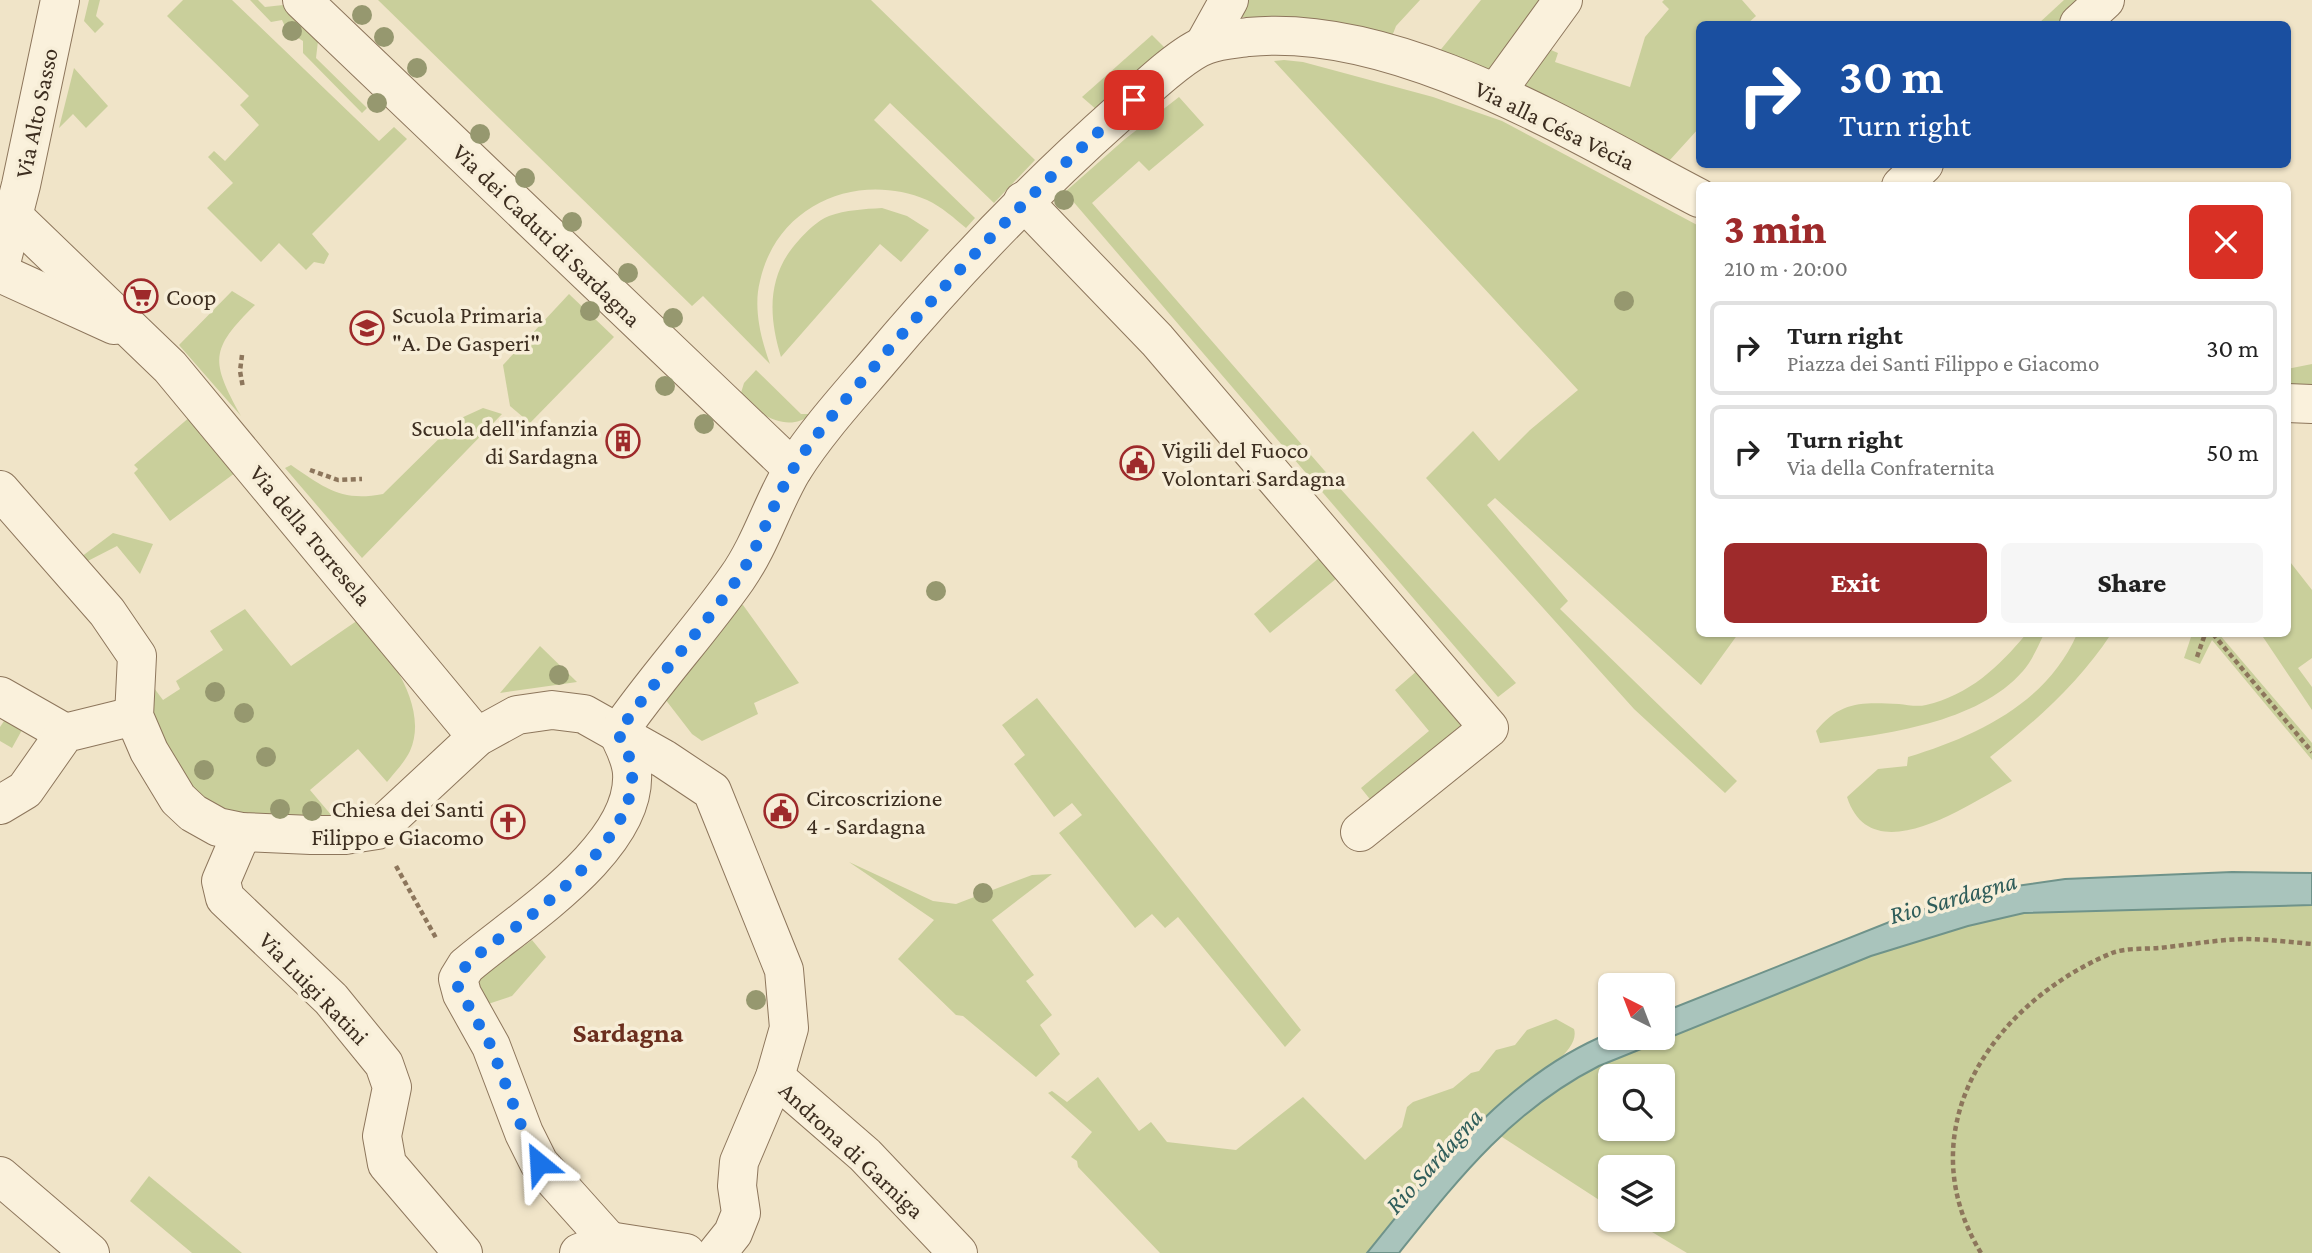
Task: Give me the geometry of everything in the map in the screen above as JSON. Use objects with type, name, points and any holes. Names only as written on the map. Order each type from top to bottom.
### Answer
[{"type":"street","name":"Via Alto Sasso","points":[[0,267],[60,0]]},
{"type":"street","name":"Via dei Caduti di Sardagna","points":[[302,0],[793,469]]},
{"type":"street","points":[[1204,45],[1229,0]]},
{"type":"street","points":[[1497,91],[1563,0]]},
{"type":"street","points":[[2082,21],[2105,0]]},
{"type":"street","name":"Via alla Césa Vècia","points":[[618,733],[656,679],[737,579],[753,553],[793,469],[912,322],[1023,201],[1152,83],[1204,45],[1250,37],[1343,43],[1405,59],[1497,91],[1696,196]]},
{"type":"street","points":[[1905,182],[1920,168]]},
{"type":"street","points":[[1023,201],[1157,340],[1489,728],[1360,832]]},
{"type":"street","name":"Via della Torresela","points":[[13,216],[141,337],[361,595],[477,737]]},
{"type":"street","name":"Via della Torresela","points":[[0,273],[141,337]]},
{"type":"street","points":[[2291,403],[2312,404]]},
{"type":"street","points":[[0,490],[107,612],[137,656],[134,716],[149,751],[178,799],[193,813],[218,827],[242,832],[361,833],[477,737],[517,715],[552,710],[584,714],[712,791],[784,970],[789,1028],[775,1077],[754,1121],[739,1162],[737,1186],[741,1213],[733,1233],[717,1253]]},
{"type":"street","points":[[0,696],[65,733]]},
{"type":"street","points":[[0,805],[25,790],[65,733],[134,716]]},
{"type":"street","points":[[618,733],[629,756],[632,773],[626,808],[614,830],[593,858],[466,966],[458,979],[462,994],[491,1046],[524,1133],[539,1163],[594,1247],[686,1253]]},
{"type":"street","name":"Via Luigi Ratini","points":[[242,832],[221,881],[225,898],[331,999],[384,1064],[392,1087],[382,1136],[387,1164],[463,1253]]},
{"type":"street","name":"Androna di Garniga","points":[[775,1077],[865,1155],[958,1253]]},
{"type":"street","points":[[0,1176],[90,1253]]},
{"type":"path","points":[[301,464],[338,480],[362,480]]},
{"type":"path","points":[[2197,657],[2204,637]]},
{"type":"path","points":[[2216,637],[2312,752]]},
{"type":"path","points":[[361,833],[458,979]]},
{"type":"path","points":[[1981,1253],[1963,1224],[1954,1185],[1954,1124],[1985,1052],[2044,990],[2114,952],[2243,939],[2312,944]]},
{"type":"green space","points":[[89,0],[100,0],[96,16],[104,24],[95,33],[84,21]]},
{"type":"green space","points":[[183,0],[232,0],[379,141],[394,127],[407,139],[312,234],[329,254],[324,264],[314,262],[306,270],[279,243],[261,262],[207,208],[233,183],[208,157],[214,151],[225,161],[259,125],[240,105],[249,96],[167,16]]},
{"type":"green space","points":[[250,0],[258,0],[265,7],[283,5],[318,41],[316,58],[367,108],[362,113],[303,53],[303,41],[287,31],[282,20],[271,22]]},
{"type":"green space","points":[[378,0],[871,0],[1035,160],[994,203],[890,103],[874,120],[975,218],[966,228],[927,200],[901,192],[874,190],[848,193],[824,201],[802,214],[784,232],[769,254],[760,281],[757,302],[759,323],[770,364],[703,296],[692,306]]},
{"type":"green space","points":[[1244,0],[1420,0],[1396,26],[1391,39],[1293,17],[1233,17]]},
{"type":"green space","points":[[1481,0],[1544,0],[1487,72],[1438,53]]},
{"type":"green space","points":[[1742,0],[1756,16],[1750,21],[1696,21],[1696,131],[1669,161],[1526,86],[1526,79],[1550,44],[1551,50],[1558,53],[1555,62],[1630,87],[1645,37],[1669,9],[1662,2]]},
{"type":"green space","points":[[2064,0],[2091,0],[2068,21],[2041,21]]},
{"type":"green space","points":[[1152,35],[1169,52],[1097,110],[1082,97]]},
{"type":"green space","points":[[1274,61],[1303,62],[1433,97],[1502,121],[1696,224],[1696,637],[1736,637],[1701,685],[1495,498],[1487,505],[1568,601],[1560,609],[1737,781],[1725,793],[1634,709],[1426,478],[1473,431],[1499,461],[1530,430],[1578,390]]},
{"type":"green space","points":[[74,68],[108,106],[86,128],[73,114],[59,128]]},
{"type":"green space","points":[[1179,97],[1204,125],[1149,171],[1139,161],[1092,203],[1337,485],[1516,683],[1498,697],[1065,192],[1125,139]]},
{"type":"green space","points":[[882,208],[907,216],[929,230],[901,262],[880,244],[781,357],[774,326],[773,296],[781,267],[789,253],[816,223],[825,218],[848,211]]},
{"type":"green space","points":[[232,291],[255,305],[229,334],[222,345],[220,357],[224,382],[241,416],[179,345]]},
{"type":"green space","points":[[569,294],[614,337],[530,423],[510,406],[503,365]]},
{"type":"green space","points":[[2312,364],[2312,393],[2291,393],[2291,368]]},
{"type":"green space","points":[[756,370],[801,414],[811,414],[802,420],[783,422],[755,409],[740,396],[744,383]]},
{"type":"green space","points":[[483,408],[502,414],[362,558],[285,468],[291,465],[324,486],[344,494],[383,494],[459,419]]},
{"type":"green space","points":[[191,416],[239,470],[170,521],[134,473],[138,469],[134,465]]},
{"type":"green space","points":[[113,533],[153,544],[140,574],[117,546],[80,565],[77,560]]},
{"type":"green space","points":[[1320,557],[1337,578],[1270,633],[1254,614]]},
{"type":"green space","points":[[2291,563],[2312,590],[2312,658],[2298,668],[2312,687],[2312,710],[2263,637],[2291,637]]},
{"type":"green space","points":[[731,605],[743,605],[799,683],[754,703],[758,714],[702,741],[692,734],[665,699]]},
{"type":"green space","points":[[245,609],[291,666],[361,618],[393,663],[410,698],[415,733],[408,755],[387,782],[358,749],[310,790],[338,823],[269,820],[202,803],[156,734],[148,680],[163,700],[180,689],[176,681],[223,650],[210,631]]},
{"type":"green space","points":[[2023,637],[2042,637],[2023,671],[2004,689],[1981,703],[1955,715],[1900,730],[1820,743],[1816,731],[1843,709],[1874,703],[1923,706],[1969,687],[2005,658]]},
{"type":"green space","points":[[2075,637],[2109,637],[2085,669],[2056,700],[1990,757],[2012,781],[1948,816],[1899,832],[1877,830],[1860,819],[1847,797],[1878,769],[1907,766],[1908,757],[1959,739],[2007,714],[2029,698],[2064,658]]},
{"type":"green space","points":[[2191,637],[2222,637],[2312,743],[2312,760],[2212,640],[2200,664],[2184,658]]},
{"type":"green space","points":[[540,646],[577,682],[500,693]]},
{"type":"green space","points":[[1418,670],[1469,730],[1373,803],[1361,788],[1429,731],[1395,690]]},
{"type":"green space","points":[[1037,698],[1301,1030],[1285,1047],[1178,917],[1165,928],[1152,914],[1135,928],[1059,833],[1082,815],[1072,803],[1054,817],[1014,764],[1025,755],[1002,725]]},
{"type":"green space","points":[[0,718],[27,721],[12,748],[0,741],[0,727],[4,721]]},
{"type":"green space","points":[[849,862],[933,901],[956,904],[1032,875],[1052,874],[992,920],[1034,975],[1026,981],[1052,1015],[1040,1025],[1060,1054],[1036,1077],[963,1016],[956,1015],[898,959],[934,920]]},
{"type":"green space","points":[[2312,905],[2312,1253],[1687,1253],[1652,1232],[1675,1232],[1675,1155],[1598,1155],[1598,1199],[1499,1135],[1539,1102],[1598,1067],[1598,1141],[1675,1141],[1675,1064],[1604,1064],[1639,1050],[1675,1050],[1675,1035],[1871,956],[1968,926],[2024,913]]},
{"type":"green space","points":[[532,940],[546,957],[512,996],[485,1005],[477,980]]},
{"type":"green space","points":[[1556,1019],[1574,1029],[1574,1038],[1563,1055],[1516,1091],[1475,1128],[1419,1189],[1367,1253],[1160,1253],[1071,1157],[1092,1132],[1048,1093],[1052,1091],[1067,1102],[1098,1077],[1139,1131],[1151,1122],[1167,1142],[1236,1150],[1303,1097],[1365,1160],[1402,1127],[1407,1107],[1413,1102],[1453,1088],[1471,1073],[1479,1071],[1496,1050],[1515,1045],[1527,1030]]},
{"type":"green space","points":[[149,1176],[242,1253],[192,1253],[130,1201]]},
{"type":"water","points":[[2232,872],[2312,873],[2312,905],[2024,913],[1968,926],[1871,956],[1675,1035],[1675,1007],[1912,913],[1995,889],[2065,879]]},
{"type":"water","points":[[1598,1039],[1598,1050],[1639,1050],[1598,1064],[1513,1125],[1465,1173],[1399,1253],[1367,1253],[1419,1189],[1475,1127],[1538,1073]]},
{"type":"place","name":"Coop","points":[[141,296]]},
{"type":"place","name":"Scuola Primaria \"A. De Gasperi\"","points":[[367,328]]},
{"type":"place","name":"Scuola dell'infanzia di Sardagna","points":[[623,441]]},
{"type":"place","name":"Vigili del Fuoco Volontari Sardagna","points":[[1137,463]]},
{"type":"place","name":"Circoscrizione 4 - Sardagna","points":[[781,811]]},
{"type":"place","name":"Chiesa dei Santi Filippo e Giacomo","points":[[508,822]]},
{"type":"district","name":"Sardagna","points":[[628,1032]]},
{"type":"route","points":[[539,1163],[524,1133],[491,1046],[458,987],[461,972],[564,885],[593,858],[614,830],[626,808],[632,773],[629,756],[618,733],[656,679],[737,579],[753,553],[793,469],[830,421],[912,322],[1023,201],[1134,100]]},
{"type":"water label","name":"Rio Sardagna","points":[[1953,898]]},
{"type":"water label","name":"Rio Sardagna","points":[[1434,1161]]}]
